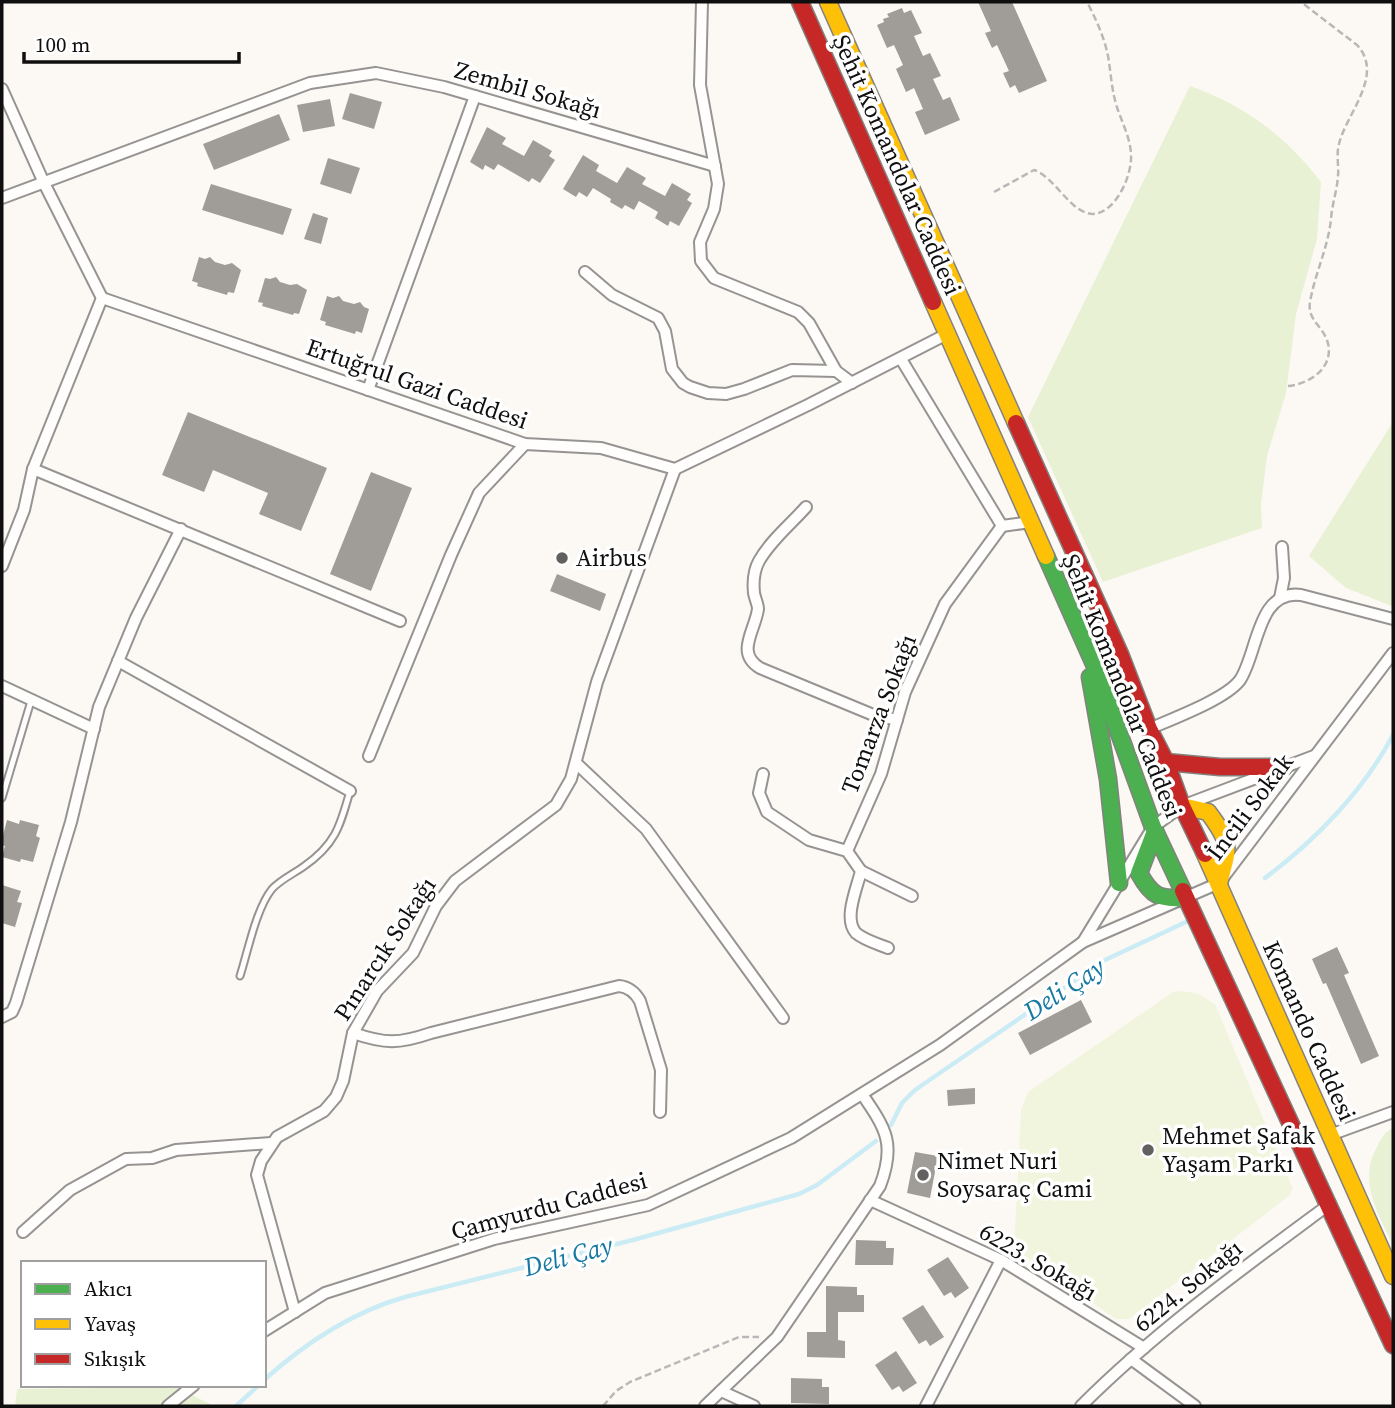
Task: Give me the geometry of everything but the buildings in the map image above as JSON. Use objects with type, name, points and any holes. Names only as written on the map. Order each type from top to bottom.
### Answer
[{"type":"main road","name":"Şehit Komandolar Caddesi","points":[[800,2],[1082,635],[1154,829],[1393,1345]]},
{"type":"main road","name":"Şehit Komandolar Caddesi","points":[[828,2],[1119,654],[1182,806]]},
{"type":"main road","points":[[1082,635],[1107,763],[1116,828],[1119,883]]},
{"type":"main road","points":[[1166,762],[1220,767],[1284,767]]},
{"type":"main road","points":[[1182,806],[1208,813],[1220,828],[1228,849],[1219,883]]},
{"type":"main road","name":"Komando Caddesi","points":[[1182,806],[1219,883],[1393,1276]]},
{"type":"main road","points":[[1154,829],[1139,873],[1149,892],[1162,898],[1186,898]]},
{"type":"street","points":[[702,2],[700,85],[718,184],[714,209],[700,242],[701,261],[714,278],[798,312],[809,323],[836,372],[852,383]]},
{"type":"street","name":"Zembil Sokağı","points":[[2,198],[310,83],[376,73],[475,96],[715,166]]},
{"type":"street","points":[[2,89],[44,183],[102,299],[33,469],[24,510],[2,566]]},
{"type":"street","points":[[368,390],[475,96]]},
{"type":"street","points":[[585,272],[612,295],[658,318],[666,331],[672,369],[683,383],[690,387],[708,393],[726,394],[792,370],[836,372]]},
{"type":"street","name":"Ertuğrul Gazi Caddesi","points":[[102,299],[525,444],[601,448],[675,468]]},
{"type":"street","points":[[675,468],[947,334]]},
{"type":"street","points":[[901,359],[1002,526],[1031,522]]},
{"type":"street","points":[[369,756],[479,493],[525,444]]},
{"type":"street","name":"Pınarcık Sokağı","points":[[271,1143],[324,1111],[336,1097],[353,1033],[377,991],[413,953],[436,906],[455,881],[556,805],[571,779],[597,682],[675,468]]},
{"type":"street","points":[[33,469],[400,621]]},
{"type":"street","points":[[806,507],[766,550],[758,563],[754,578],[758,607],[747,654],[760,668],[871,714],[897,720]]},
{"type":"street","name":"Tomarza Sokağı","points":[[847,851],[881,774],[905,692],[945,604],[1002,526]]},
{"type":"street","points":[[2,1017],[12,1012],[16,1003],[71,822],[99,707],[136,618],[181,529]]},
{"type":"street","points":[[1280,598],[1284,578],[1282,547]]},
{"type":"street","points":[[1149,729],[1232,689],[1245,670],[1268,609],[1280,598],[1301,595],[1393,619]]},
{"type":"street","name":"İncili Sokak","points":[[1219,883],[1393,653]]},
{"type":"street","points":[[118,661],[350,791]]},
{"type":"street","points":[[2,686],[94,729]]},
{"type":"street","name":"İncili Sokak","points":[[1182,806],[1314,756]]},
{"type":"street","points":[[576,763],[646,829],[783,1018]]},
{"type":"street","points":[[763,774],[759,793],[767,812],[809,839],[847,851],[861,871],[912,896]]},
{"type":"street","name":"Çamyurdu Caddesi","points":[[1083,943],[1154,829],[1182,806]]},
{"type":"street","points":[[861,871],[851,915],[852,927],[860,936],[888,948]]},
{"type":"street","name":"Çamyurdu Caddesi","points":[[266,1330],[325,1293],[495,1239],[648,1205],[791,1138],[940,1045],[1083,943],[1219,883]]},
{"type":"street","points":[[353,1033],[379,1042],[405,1042],[431,1033],[619,986],[626,987],[632,990],[640,1002],[661,1070],[660,1112]]},
{"type":"street","points":[[705,1406],[776,1338],[880,1186],[888,1166],[888,1144],[882,1124],[862,1094]]},
{"type":"street","points":[[1330,1135],[1393,1112]]},
{"type":"street","points":[[23,1232],[70,1189],[126,1159],[152,1158],[176,1150],[271,1143]]},
{"type":"street","points":[[271,1143],[257,1175],[295,1312]]},
{"type":"street","name":"6223. Sokağı","points":[[870,1200],[1000,1260],[1144,1348]]},
{"type":"street","name":"6224. Sokağı","points":[[1081,1406],[1131,1359],[1221,1284],[1327,1206]]},
{"type":"street","points":[[926,1406],[1000,1260]]},
{"type":"street","points":[[1131,1359],[1195,1406]]},
{"type":"street","points":[[168,1406],[192,1387]]},
{"type":"street","points":[[720,1391],[754,1406]]},
{"type":"lane","points":[[2,798],[31,700]]},
{"type":"lane","points":[[240,976],[259,916],[272,889],[316,858],[328,846],[340,828],[350,791]]},
{"type":"path","points":[[994,192],[1027,172],[1037,171],[1081,212],[1092,214],[1109,207],[1126,180],[1131,165],[1130,149],[1113,92],[1106,48],[1087,2]]},
{"type":"path","points":[[1288,386],[1304,383],[1316,376],[1327,358],[1327,339],[1311,317],[1310,303],[1327,249],[1338,180],[1339,143],[1360,98],[1368,67],[1364,54],[1357,45],[1301,2]]},
{"type":"path","points":[[603,1406],[616,1391],[631,1382],[739,1337],[776,1338]]},
{"type":"green space","points":[[1190,86],[1228,103],[1263,124],[1308,165],[1321,182],[1317,239],[1296,314],[1286,393],[1267,456],[1261,504],[1262,528],[1103,582],[1028,417]]},
{"type":"green space","points":[[1393,422],[1392,606],[1346,588],[1309,556]]},
{"type":"green space","name":"Mehmet Şafak Yaşam Parkı","points":[[1173,992],[1197,993],[1215,1004],[1293,1189],[1289,1196],[1129,1319],[1116,1319],[1014,1249],[1021,1110],[1028,1092]]},
{"type":"green space","points":[[1393,1128],[1393,1245],[1372,1198],[1369,1174],[1379,1142]]},
{"type":"green space","points":[[176,1387],[214,1406],[15,1406],[17,1389]]},
{"type":"waterway","name":"Deli Çay","points":[[1265,878],[1337,813],[1368,775],[1393,735]]},
{"type":"waterway","name":"Deli Çay","points":[[891,1125],[902,1103],[915,1090],[1105,960],[1186,922]]},
{"type":"waterway","name":"Deli Çay","points":[[266,1378],[330,1331],[386,1303],[633,1240],[799,1194],[817,1185],[876,1141]]},
{"type":"waterway","name":"Deli Çay","points":[[236,1406],[257,1387]]},
{"type":"traffic: fast","points":[[1046,556],[1094,664],[1153,827],[1183,891]]},
{"type":"traffic: fast","points":[[1090,677],[1108,779],[1119,883]]},
{"type":"traffic: fast","points":[[1155,831],[1139,873],[1157,895],[1186,898]]},
{"type":"traffic: slow","points":[[828,2],[1016,423]]},
{"type":"traffic: slow","points":[[933,302],[1046,556]]},
{"type":"traffic: slow","points":[[1182,806],[1208,812],[1225,839],[1225,861],[1219,883]]},
{"type":"traffic: slow","points":[[1205,854],[1393,1276]]},
{"type":"traffic: jam","points":[[800,2],[933,302]]},
{"type":"traffic: jam","points":[[1016,423],[1120,654],[1149,729],[1205,854]]},
{"type":"traffic: jam","points":[[1166,762],[1220,767],[1284,767]]},
{"type":"traffic: jam","points":[[1183,891],[1393,1345]]},
{"type":"place","name":"Airbus","points":[[562,558]]},
{"type":"place","name":"Mehmet Şafak Yaşam Parkı","points":[[1148,1150]]},
{"type":"place","name":"Nimet Nuri Soysaraç Cami","points":[[923,1175]]}]
